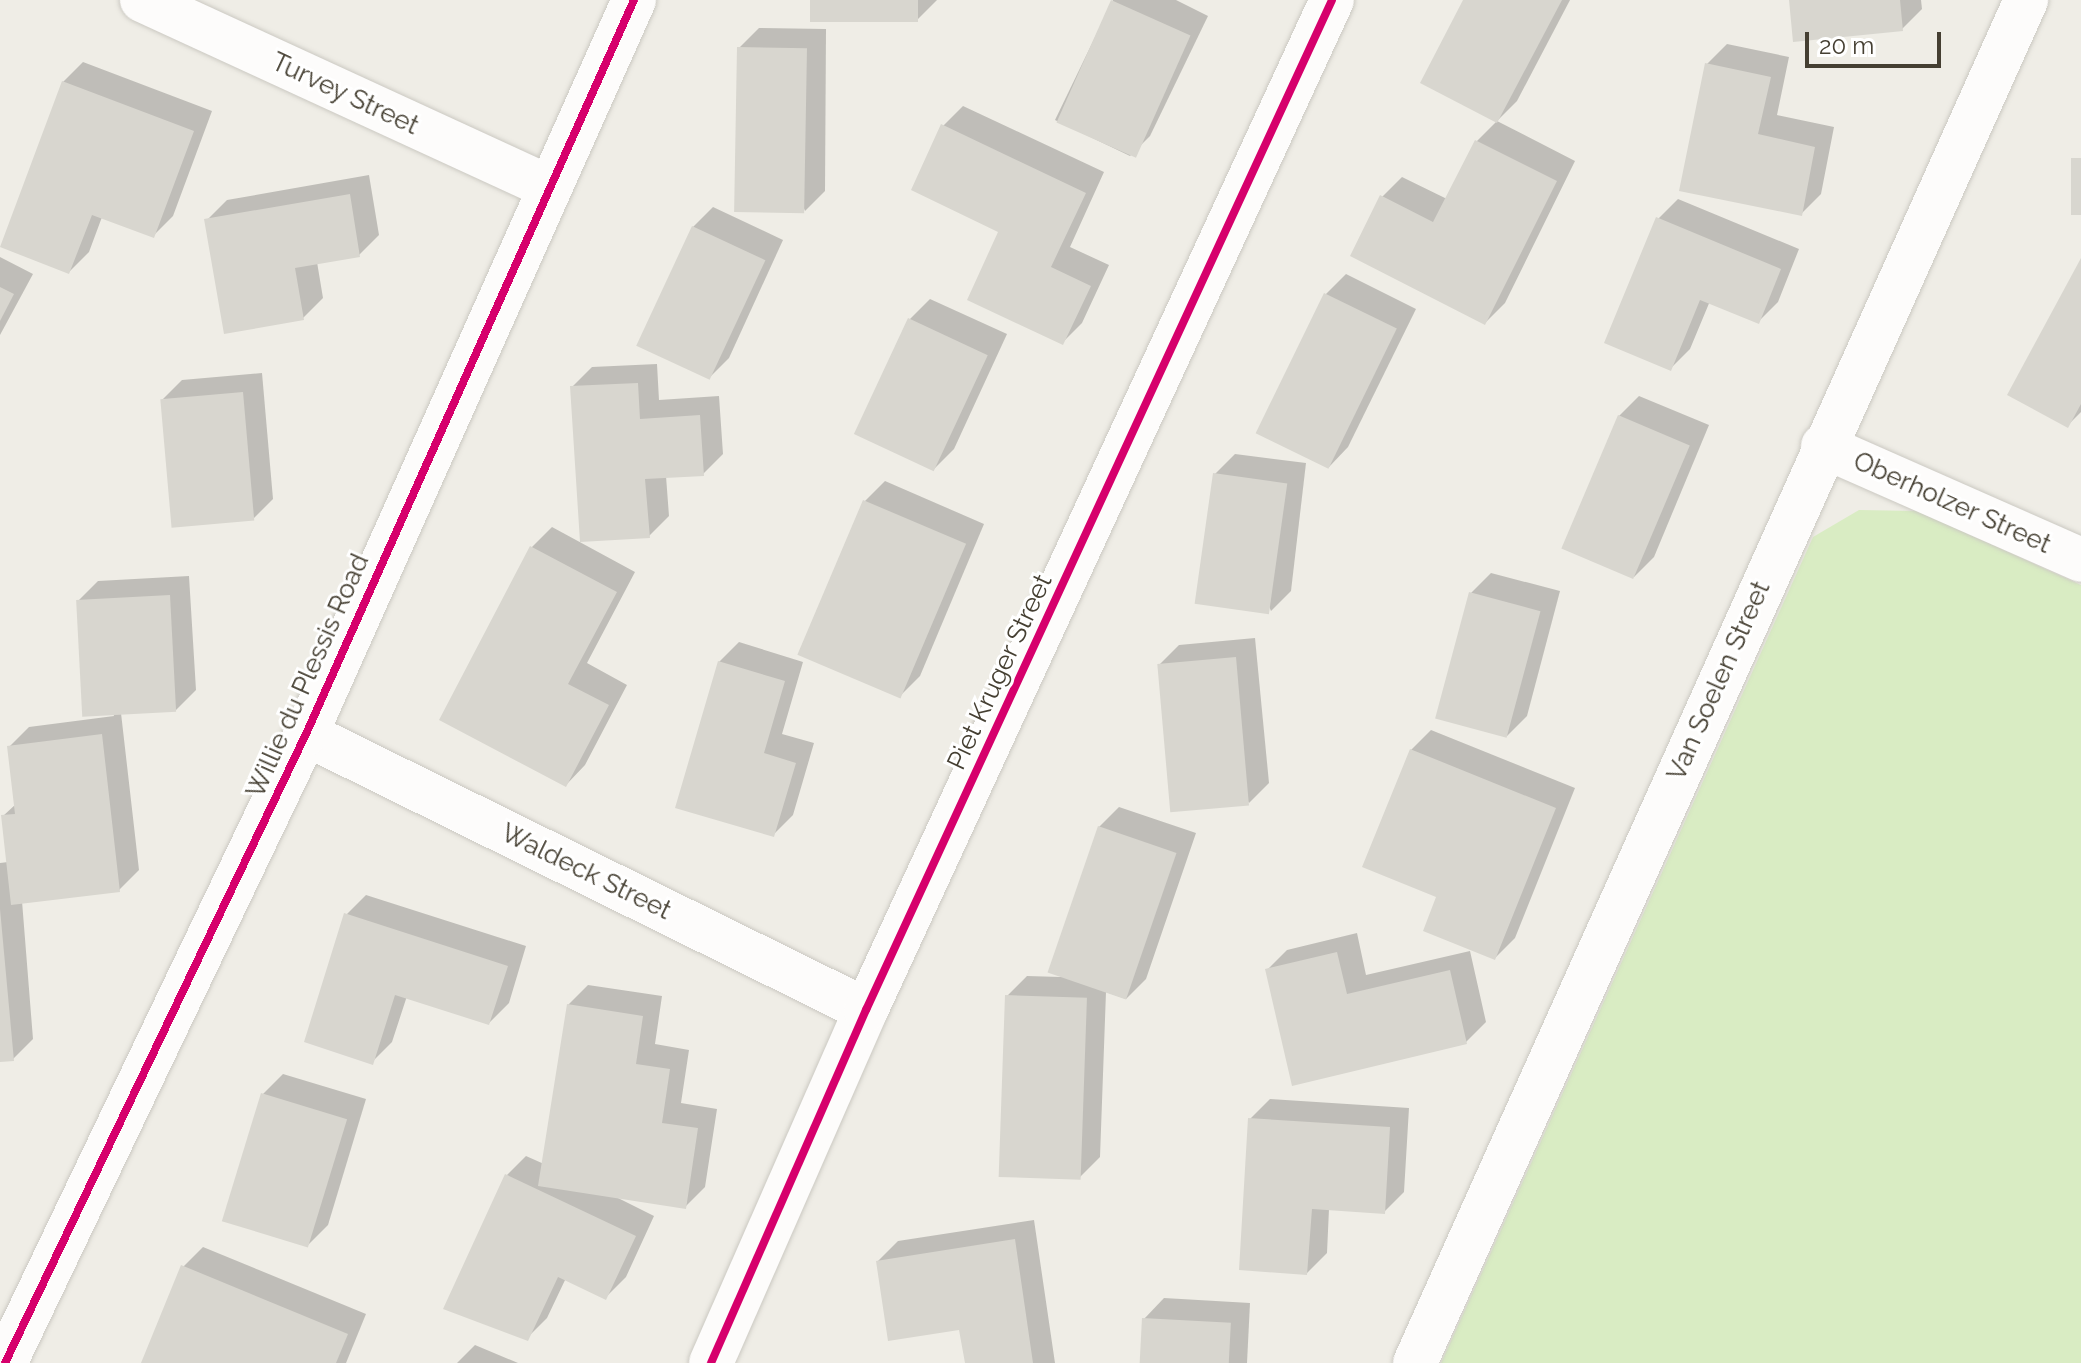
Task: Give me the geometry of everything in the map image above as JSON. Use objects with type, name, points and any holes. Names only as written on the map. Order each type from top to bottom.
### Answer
[{"type":"street","name":"Turvey Street","points":[[142,0],[548,187]]},
{"type":"street","name":"Willie du Plessis Road","points":[[5,1363],[306,734],[634,0]]},
{"type":"street","name":"Piet Kruger Street","points":[[711,1363],[866,1010],[1332,0]]},
{"type":"street","name":"Van Soelen Street","points":[[1415,1363],[1823,446],[2026,0]]},
{"type":"street","name":"Oberholzer Street","points":[[1823,446],[2081,560]]},
{"type":"street","name":"Waldeck Street","points":[[306,734],[866,1010]]},
{"type":"green space","points":[[1859,510],[1917,511],[2081,585],[2081,1363],[1441,1363],[1813,537]]},
{"type":"building","points":[[810,0],[918,0],[918,22],[810,22]]},
{"type":"building","points":[[1111,0],[1190,35],[1136,158],[1056,122]]},
{"type":"building","points":[[1463,0],[1562,0],[1497,123],[1420,83]]},
{"type":"building","points":[[1789,0],[1900,0],[1903,31],[1793,42]]},
{"type":"building","points":[[737,47],[807,48],[804,213],[734,212]]},
{"type":"building","points":[[1705,63],[1771,77],[1758,134],[1815,147],[1802,216],[1679,191]]},
{"type":"building","points":[[62,81],[194,131],[154,238],[92,215],[69,274],[0,247]]},
{"type":"building","points":[[941,124],[1086,193],[1051,267],[1091,286],[1063,345],[967,300],[998,232],[911,190]]},
{"type":"building","points":[[1475,140],[1557,181],[1485,325],[1350,256],[1380,195],[1433,222]]},
{"type":"building","points":[[2071,158],[2081,158],[2081,215],[2071,215]]},
{"type":"building","points":[[350,194],[360,257],[295,268],[304,320],[224,334],[204,219]]},
{"type":"building","points":[[1656,217],[1781,269],[1759,324],[1700,300],[1671,371],[1604,343]]},
{"type":"building","points":[[692,226],[765,260],[710,380],[636,346]]},
{"type":"building","points":[[2081,258],[2081,404],[2068,428],[2007,395]]},
{"type":"building","points":[[0,287],[14,294],[0,321]]},
{"type":"building","points":[[1324,293],[1397,329],[1328,469],[1256,433]]},
{"type":"building","points":[[908,318],[988,355],[934,471],[854,434]]},
{"type":"building","points":[[638,383],[640,419],[700,415],[704,476],[645,479],[650,538],[580,542],[570,386]]},
{"type":"building","points":[[243,392],[254,521],[172,528],[160,399]]},
{"type":"building","points":[[1618,415],[1690,445],[1633,579],[1561,548]]},
{"type":"building","points":[[1213,473],[1287,483],[1269,614],[1195,604]]},
{"type":"building","points":[[863,500],[966,544],[900,698],[797,655]]},
{"type":"building","points":[[530,546],[617,592],[568,684],[609,705],[566,787],[439,720]]},
{"type":"building","points":[[1469,592],[1540,611],[1507,738],[1435,719]]},
{"type":"building","points":[[170,595],[176,712],[82,717],[76,600]]},
{"type":"building","points":[[1236,657],[1249,805],[1170,812],[1157,664]]},
{"type":"building","points":[[718,661],[785,681],[764,753],[796,763],[774,837],[675,808]]},
{"type":"building","points":[[102,734],[120,892],[11,905],[1,815],[15,814],[7,746]]},
{"type":"building","points":[[1410,749],[1556,808],[1495,960],[1423,931],[1436,897],[1362,867]]},
{"type":"building","points":[[1098,826],[1176,853],[1126,1000],[1048,973]]},
{"type":"building","points":[[0,909],[14,1061],[0,1062]]},
{"type":"building","points":[[344,913],[508,966],[489,1025],[395,995],[373,1065],[304,1042]]},
{"type":"building","points":[[1337,952],[1347,994],[1450,970],[1467,1044],[1292,1086],[1265,969]]},
{"type":"building","points":[[1005,995],[1087,998],[1081,1180],[999,1177]]},
{"type":"building","points":[[567,1004],[643,1016],[636,1064],[670,1069],[662,1123],[698,1128],[686,1209],[538,1186]]},
{"type":"building","points":[[261,1093],[347,1119],[308,1247],[222,1221]]},
{"type":"building","points":[[1248,1118],[1390,1127],[1385,1214],[1312,1209],[1307,1275],[1239,1270]]},
{"type":"building","points":[[505,1174],[636,1236],[606,1300],[558,1277],[528,1341],[443,1309]]},
{"type":"building","points":[[1015,1239],[1033,1363],[965,1363],[959,1330],[888,1341],[876,1261]]},
{"type":"building","points":[[181,1265],[348,1334],[336,1363],[141,1363]]},
{"type":"building","points":[[1142,1318],[1231,1323],[1229,1363],[1140,1363]]},
{"type":"cycle path","points":[[5,1363],[306,734],[634,0]]},
{"type":"cycle path","points":[[711,1363],[866,1010],[1332,0]]}]
